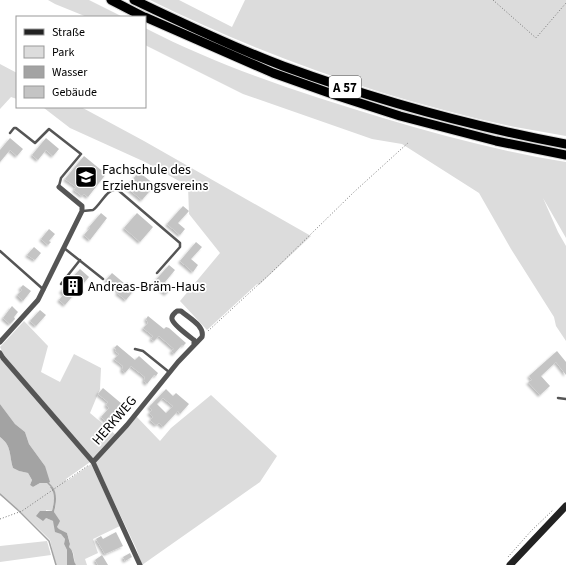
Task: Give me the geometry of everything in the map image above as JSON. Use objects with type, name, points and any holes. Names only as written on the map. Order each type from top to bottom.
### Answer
[{"type":"highway","name":"A 57","points":[[111,0],[143,16]]},
{"type":"highway","name":"A 57","points":[[134,0],[283,66],[343,87],[449,119],[566,144]]},
{"type":"highway","name":"A 57","points":[[146,17],[273,73],[335,95],[400,116],[489,139],[566,155]]},
{"type":"main road","points":[[508,562],[566,506]]},
{"type":"street","points":[[0,342],[38,300],[82,211],[82,206],[59,187]]},
{"type":"street","points":[[194,345],[194,340],[175,324],[172,319],[177,311],[181,311],[201,328],[203,332],[202,337]]},
{"type":"street","name":"HERKWEG","points":[[140,565],[93,462],[127,425],[169,373],[202,337]]},
{"type":"street","points":[[0,353],[93,462]]},
{"type":"lane","points":[[10,133],[16,128],[35,143],[49,129],[81,154],[61,178],[59,187]]},
{"type":"lane","points":[[82,211],[93,210],[111,190],[118,190],[180,243],[180,248],[157,273]]},
{"type":"lane","points":[[64,248],[103,278]]},
{"type":"lane","points":[[0,251],[44,290]]},
{"type":"lane","points":[[61,284],[80,260]]},
{"type":"lane","points":[[136,349],[143,351],[169,373]]},
{"type":"lane","points":[[558,398],[566,399]]},
{"type":"path","points":[[493,0],[536,38],[566,3]]},
{"type":"path","points":[[202,337],[354,192],[409,142]]},
{"type":"path","points":[[0,520],[22,511],[93,462]]},
{"type":"path","points":[[508,562],[530,531],[553,510]]},
{"type":"green space","points":[[48,0],[89,0],[121,16],[85,16]]},
{"type":"green space","points":[[150,0],[179,0],[232,27],[245,0],[566,0],[566,136],[515,127],[468,116],[422,104],[328,75],[237,40]]},
{"type":"green space","points":[[146,28],[232,67],[262,79],[322,99],[406,125],[451,137],[566,162],[566,238],[543,198],[566,246],[566,341],[556,326],[554,317],[511,249],[479,193],[402,144],[372,139],[243,94],[146,46]]},
{"type":"green space","points":[[0,64],[16,72],[16,99],[11,97],[0,109]]},
{"type":"green space","points":[[44,108],[83,108],[311,236],[259,285],[257,284],[207,330],[180,301],[220,253],[189,214],[188,186],[145,162],[70,128]]},
{"type":"green space","points":[[24,321],[48,346],[41,372],[60,382],[74,354],[101,368],[100,389],[90,413],[116,435],[93,460],[66,479],[67,481],[91,464],[120,526],[93,539],[98,553],[85,559],[87,565],[75,564],[73,552],[69,547],[70,543],[67,533],[57,527],[65,539],[64,544],[67,550],[67,565],[56,565],[50,540],[20,511],[0,495],[0,437],[7,444],[10,451],[13,468],[28,473],[32,480],[30,485],[33,487],[45,482],[45,466],[29,444],[25,432],[15,424],[0,404],[0,357],[5,357],[0,347]],"holes":[[[52,486],[56,495],[54,512],[58,521],[57,527],[53,521],[46,518],[46,510],[52,511],[54,495]]]},
{"type":"green space","points":[[211,395],[277,456],[260,482],[142,565],[136,548],[95,462],[136,416],[160,441],[171,428]]},
{"type":"green space","points":[[47,541],[51,555],[0,562],[0,546]]},
{"type":"water","points":[[0,404],[15,424],[25,432],[29,444],[45,466],[50,482],[40,483],[33,487],[30,485],[32,480],[28,473],[13,468],[10,451],[7,444],[0,437]]},
{"type":"water","points":[[52,486],[56,495],[54,512],[60,521],[57,527],[67,533],[70,544],[69,547],[72,551],[76,565],[67,565],[67,550],[64,544],[65,539],[61,534],[55,532],[53,521],[46,518],[43,521],[36,516],[40,511],[52,511],[54,495],[50,487]]},
{"type":"building","points":[[10,138],[23,149],[17,156],[10,150],[0,162],[0,150]]},
{"type":"building","points":[[46,138],[59,149],[53,156],[46,150],[38,160],[32,155]]},
{"type":"building","name":"Fachschule des Erziehungsvereins","points":[[84,156],[106,174],[88,197],[84,194],[82,196],[74,190],[76,187],[65,179]]},
{"type":"building","points":[[139,172],[155,185],[142,200],[126,187]]},
{"type":"building","points":[[183,206],[189,211],[178,223],[185,229],[180,235],[167,224]]},
{"type":"building","points":[[101,213],[107,218],[90,240],[84,235]]},
{"type":"building","points":[[137,213],[153,227],[140,242],[124,228]]},
{"type":"building","points":[[49,229],[55,234],[49,241],[51,242],[48,245],[41,239]]},
{"type":"building","points":[[196,242],[202,247],[191,259],[198,265],[193,272],[180,261]]},
{"type":"building","points":[[34,247],[41,253],[35,260],[27,255]]},
{"type":"building","points":[[169,265],[175,270],[165,282],[172,288],[166,294],[153,283]]},
{"type":"building","name":"Andreas-Bräm-Haus","points":[[80,269],[89,277],[65,305],[59,300],[64,294],[61,291],[69,282],[69,278],[72,278]]},
{"type":"building","points":[[112,273],[125,284],[127,282],[135,289],[126,300],[117,293],[119,291],[106,280]]},
{"type":"building","points":[[23,285],[31,291],[23,301],[17,295],[22,290],[20,288]]},
{"type":"building","points":[[12,306],[18,312],[14,317],[15,319],[10,324],[3,318]]},
{"type":"building","points":[[40,310],[46,315],[36,326],[30,321]]},
{"type":"building","points":[[148,316],[164,329],[166,327],[169,328],[186,343],[183,346],[182,345],[174,354],[171,351],[174,349],[159,336],[154,341],[151,339],[153,336],[143,328],[148,323],[146,319]]},
{"type":"building","points":[[117,345],[135,360],[139,356],[158,373],[156,376],[154,375],[147,384],[144,381],[145,377],[131,366],[125,373],[122,370],[123,366],[114,359],[119,354],[114,348]]},
{"type":"building","points":[[557,351],[566,362],[566,375],[556,362],[541,376],[550,386],[540,395],[528,382],[532,380],[529,376]]},
{"type":"building","points":[[103,388],[122,404],[107,422],[101,417],[109,408],[106,405],[108,402],[98,394]]},
{"type":"building","points":[[166,389],[173,396],[176,393],[189,404],[180,414],[178,411],[163,427],[159,423],[156,425],[150,420],[153,417],[149,413],[152,410],[149,407]],"holes":[[[163,398],[173,406],[166,413],[157,404]]]},
{"type":"building","points":[[116,532],[123,546],[105,554],[96,539],[101,536],[103,539]]},
{"type":"building","points":[[130,553],[132,557],[125,561],[123,557]]},
{"type":"building","points":[[102,555],[108,565],[98,565],[95,560]]},
{"type":"waterway","points":[[48,483],[51,486]]},
{"type":"waterway","points":[[0,494],[49,541],[56,565]]},
{"type":"place","name":"Fachschule des Erziehungsvereins","points":[[86,177]]},
{"type":"place","name":"Andreas-Bräm-Haus","points":[[73,286]]}]
